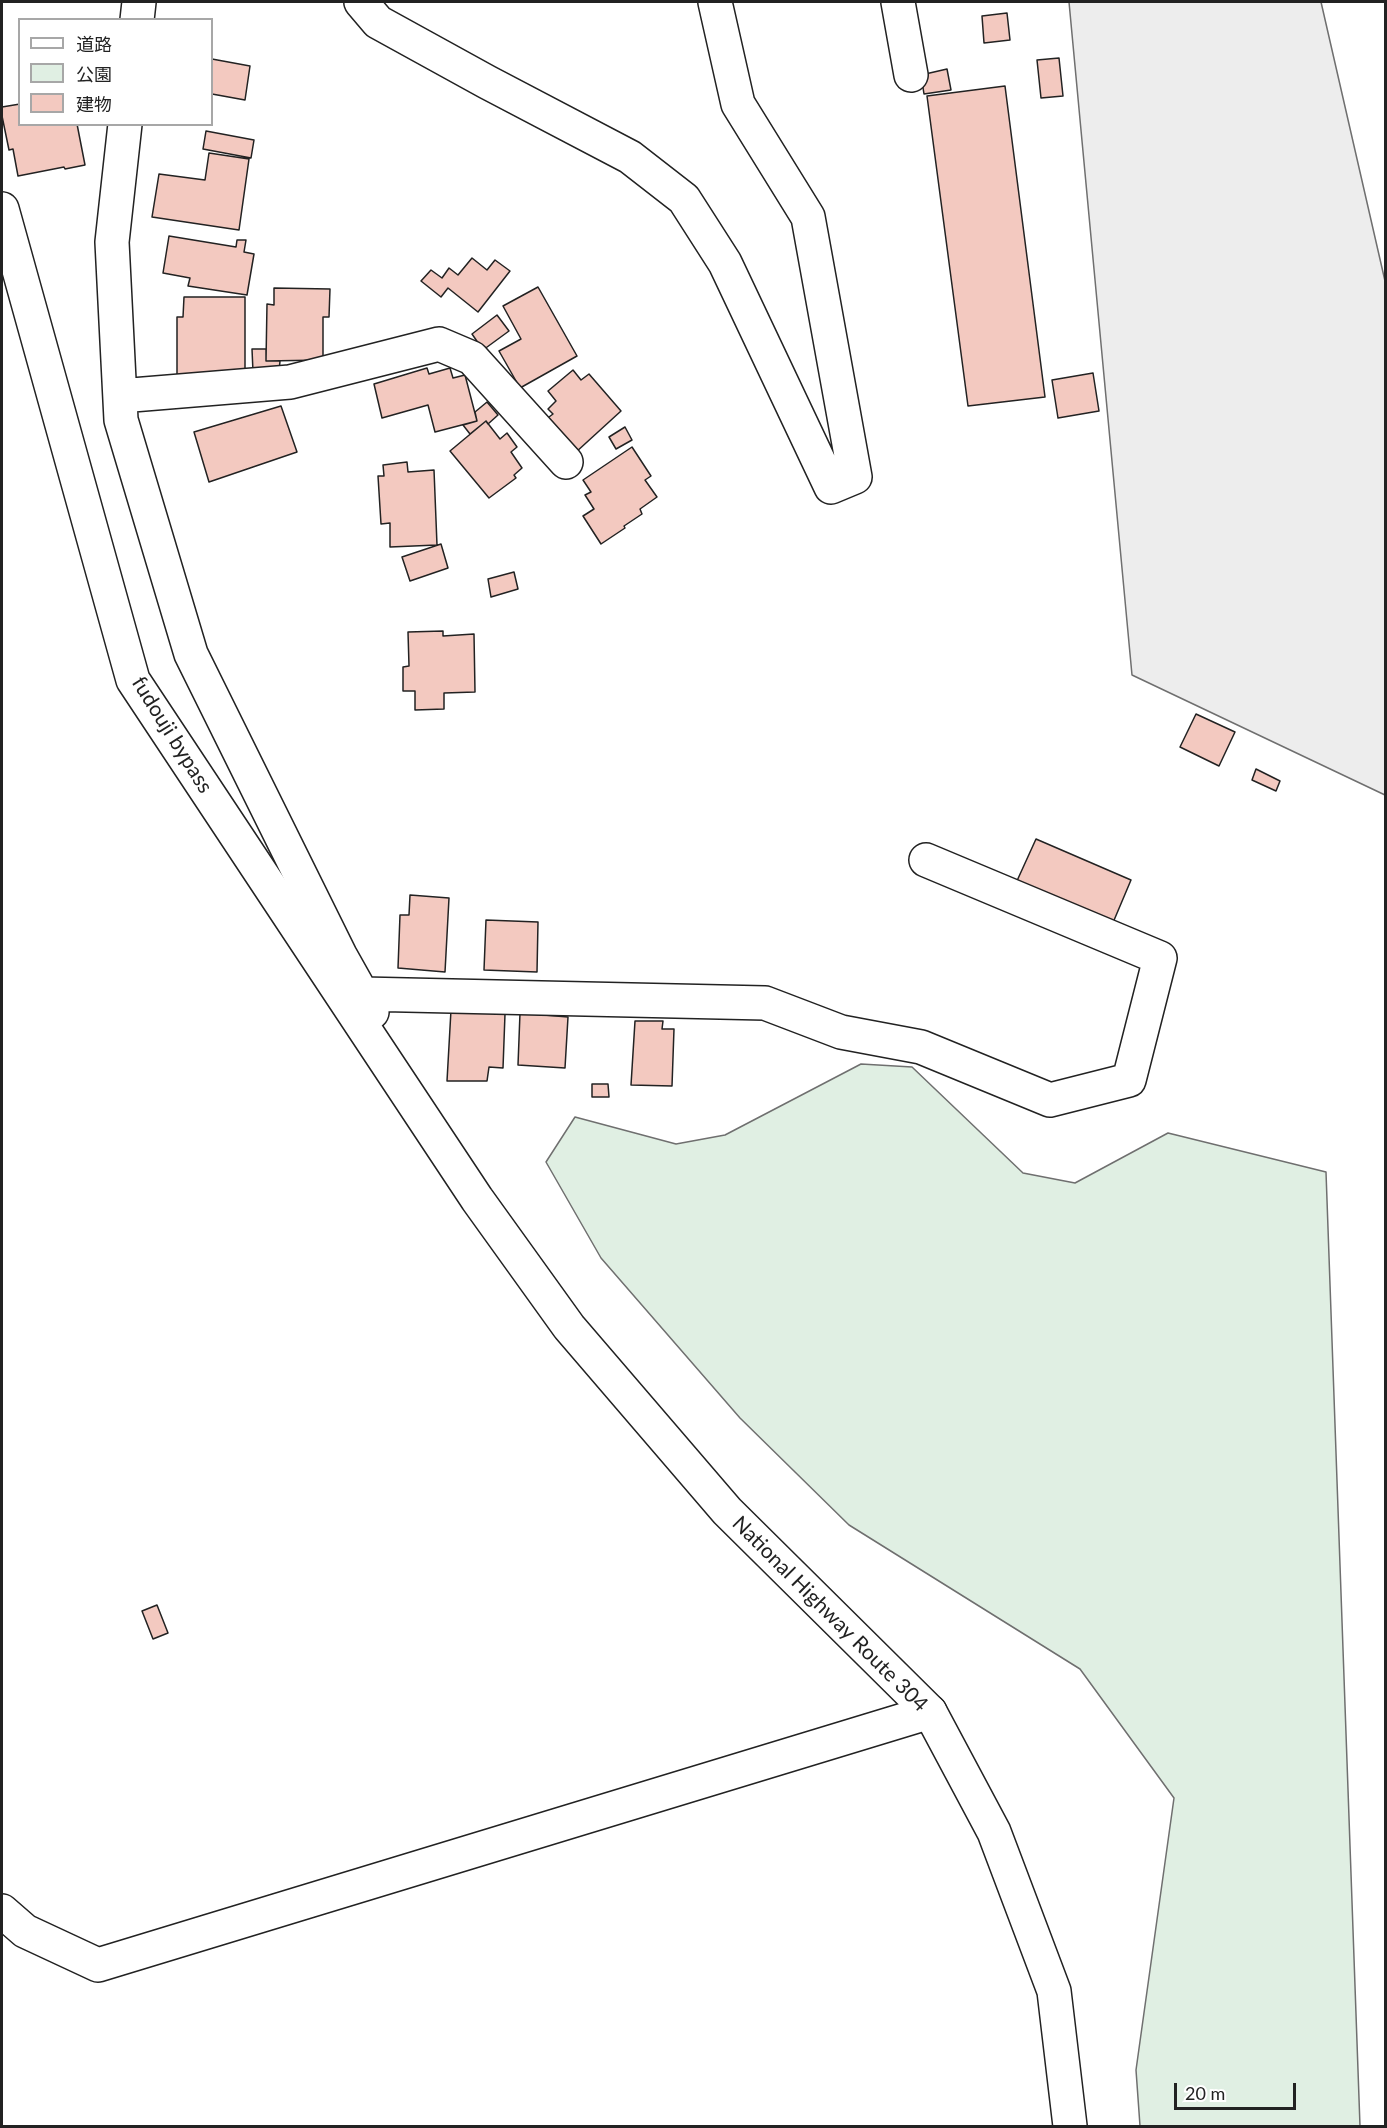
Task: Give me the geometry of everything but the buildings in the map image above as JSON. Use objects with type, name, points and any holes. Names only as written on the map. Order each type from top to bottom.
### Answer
[{"type":"main road","points":[[137,18],[139,2]]},
{"type":"main road","points":[[361,2],[378,22],[630,157],[684,199],[725,263],[831,487],[855,477],[808,217],[738,104],[715,2]]},
{"type":"main road","points":[[898,2],[911,75]]},
{"type":"main road","points":[[125,126],[112,242],[122,420],[191,654],[340,955],[477,1199]]},
{"type":"main road","name":"fudouji bypass","points":[[2,209],[133,680],[477,1199]]},
{"type":"main road","points":[[120,396],[290,382],[439,344],[472,358],[566,462]]},
{"type":"main road","points":[[362,994],[765,1003],[841,1032],[921,1047],[1050,1100],[1129,1080],[1160,958],[926,860]]},
{"type":"main road","name":"National Highway Route 304","points":[[477,1199],[569,1327],[727,1511],[930,1712],[994,1832],[1054,1991],[1070,2127]]},
{"type":"main road","points":[[13,1921],[98,1965],[930,1712]]},
{"type":"green space","points":[[861,1064],[912,1067],[1023,1173],[1075,1183],[1168,1133],[1326,1172],[1360,2126],[1140,2126],[1136,2070],[1174,1798],[1080,1669],[849,1525],[740,1418],[601,1258],[546,1162],[575,1117],[676,1144],[725,1135]]},
{"type":"shaded area","points":[[1069,2],[1321,2],[1385,281],[1385,795],[1132,675]]}]
